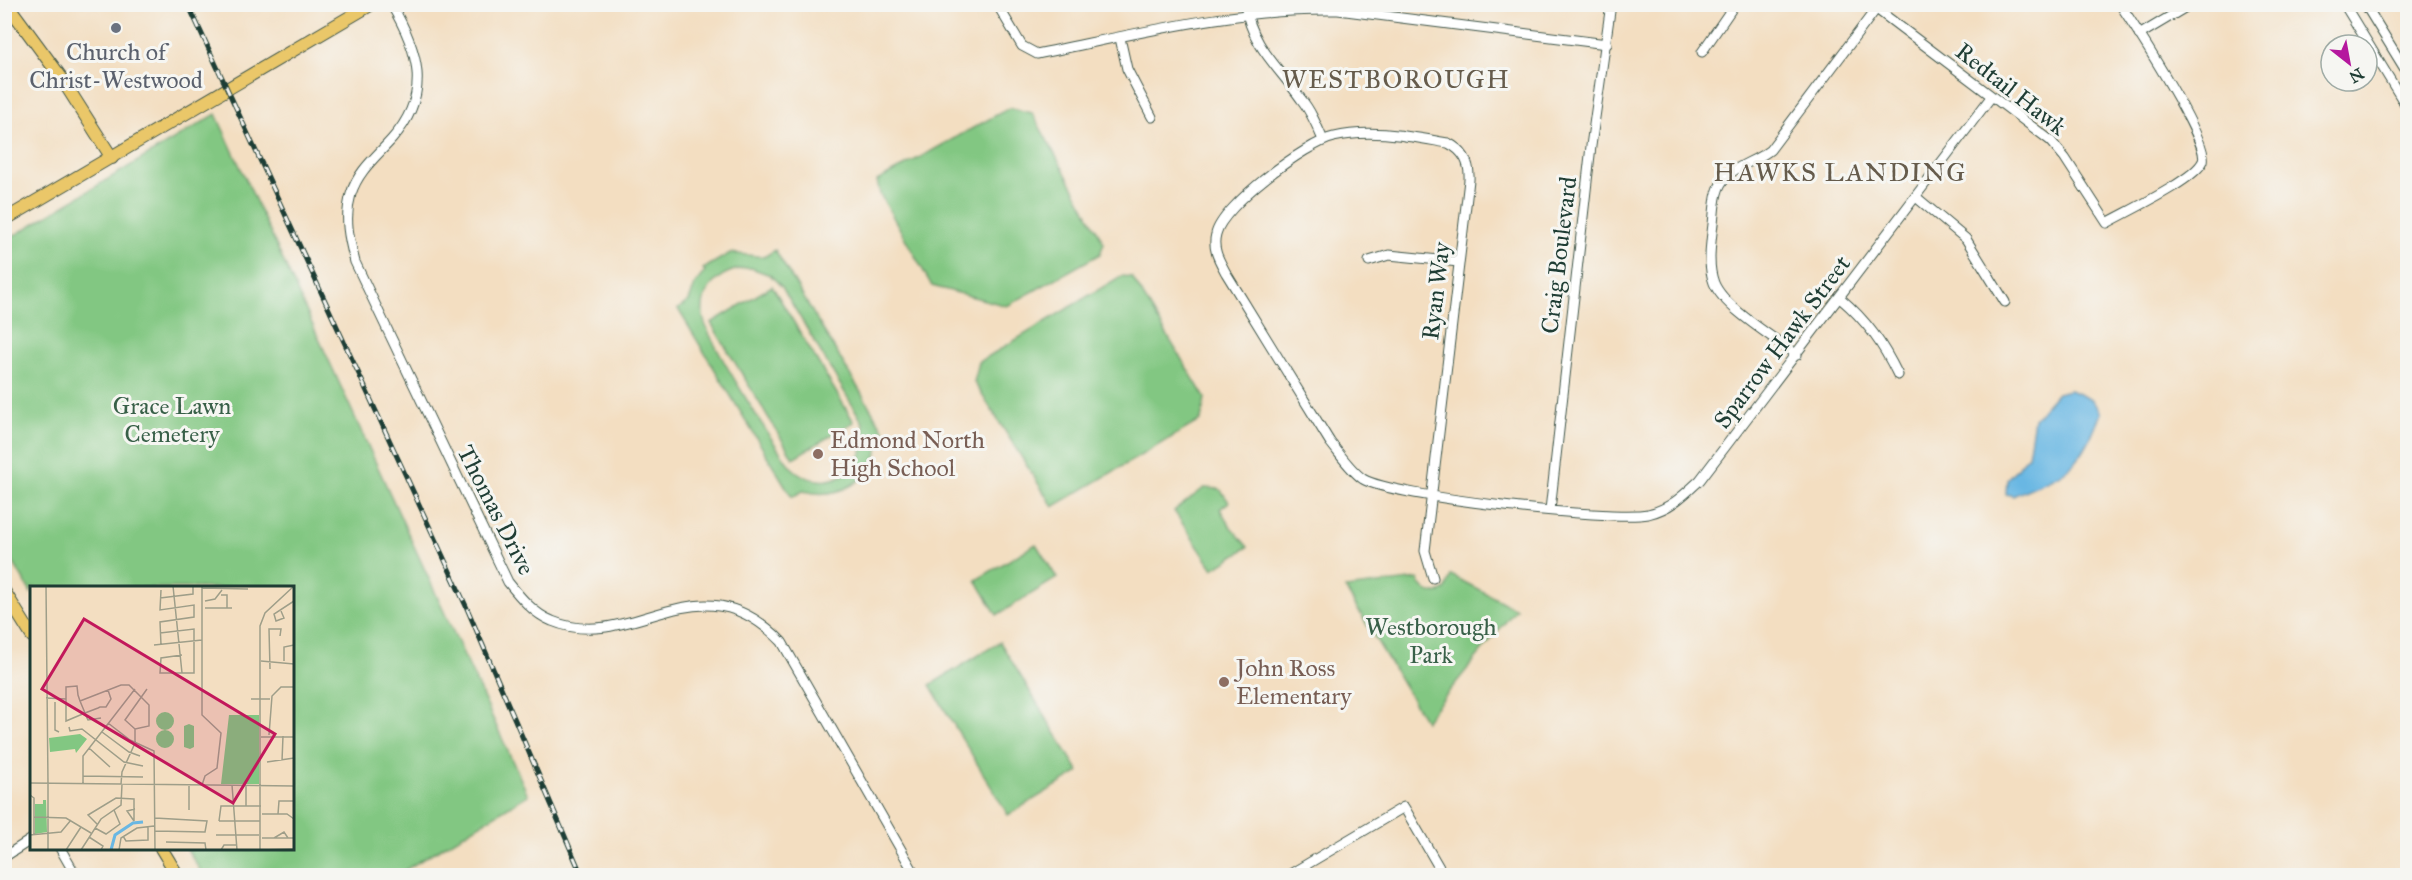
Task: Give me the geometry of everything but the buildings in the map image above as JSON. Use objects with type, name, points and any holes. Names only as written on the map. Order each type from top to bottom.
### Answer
[{"type":"main road","points":[[7,4],[60,76],[112,158]]},
{"type":"main road","points":[[4,220],[372,4]]},
{"type":"main road","points":[[4,591],[30,633]]},
{"type":"main road","points":[[162,850],[178,876]]},
{"type":"street","name":"Thomas Drive","points":[[391,4],[408,33],[415,56],[416,93],[404,123],[360,174],[347,211],[347,234],[355,262],[508,582],[521,598],[550,621],[567,626],[602,627],[690,605],[719,606],[746,613],[765,624],[782,642],[916,876]]},
{"type":"street","points":[[997,4],[1022,46],[1037,54],[1196,21],[1247,15],[1338,10],[1607,44]]},
{"type":"street","points":[[1245,4],[1247,15],[1264,55],[1302,99],[1323,140]]},
{"type":"street","name":"Craig Boulevard","points":[[1550,510],[1591,146],[1611,4]]},
{"type":"street","points":[[1702,52],[1735,4]]},
{"type":"street","points":[[2120,4],[2139,35],[2191,4]]},
{"type":"street","points":[[2344,4],[2408,109]]},
{"type":"street","points":[[2366,4],[2408,74]]},
{"type":"street","points":[[1797,355],[1723,297],[1714,284],[1710,268],[1716,198],[1719,185],[1728,175],[1750,164],[1770,150],[1875,6]]},
{"type":"street","name":"Redtail Hawk","points":[[1875,6],[2051,141],[2065,158],[2107,223],[2178,184],[2194,173],[2203,161],[2203,147],[2188,116],[2139,35]]},
{"type":"street","points":[[1120,38],[1127,69],[1152,117]]},
{"type":"street","name":"Sparrow Hawk Street","points":[[1323,140],[1299,153],[1225,215],[1215,236],[1214,250],[1330,442],[1350,467],[1364,479],[1388,489],[1431,496],[1623,517],[1667,508],[1700,480],[1991,97]]},
{"type":"street","name":"Ryan Way","points":[[1323,140],[1363,133],[1434,141],[1455,147],[1467,161],[1469,171],[1425,551],[1433,578]]},
{"type":"street","points":[[1916,198],[1966,239],[2005,302]]},
{"type":"street","points":[[1369,261],[1389,255],[1459,262]]},
{"type":"street","points":[[1840,298],[1864,318],[1876,334],[1898,375]]},
{"type":"street","points":[[1287,876],[1305,871],[1404,807],[1444,876]]},
{"type":"street","points":[[4,857],[30,840]]},
{"type":"street","points":[[61,850],[76,876]]},
{"type":"green space","points":[[1009,108],[1032,113],[1104,243],[1100,254],[1007,306],[932,286],[880,194],[877,181]]},
{"type":"green space","name":"Grace Lawn Cemetery","points":[[216,114],[528,795],[397,875],[203,875],[188,850],[294,850],[294,586],[30,586],[30,591],[5,548],[5,241]]},
{"type":"green space","points":[[775,250],[889,439],[879,445],[869,469],[861,478],[841,490],[829,493],[803,491],[792,497],[678,309],[689,301],[695,284],[705,271],[703,269],[730,253],[764,257]],"holes":[[[751,268],[770,275],[782,287],[863,423],[864,439],[861,454],[854,466],[831,479],[817,480],[803,476],[790,466],[727,367],[703,316],[705,296],[723,275]]]},
{"type":"green space","points":[[1121,276],[1132,277],[1205,398],[1201,420],[1053,507],[974,382],[979,362]]},
{"type":"green space","points":[[772,286],[854,422],[793,458],[711,323]]},
{"type":"green space","points":[[1204,488],[1220,489],[1229,502],[1220,509],[1230,526],[1248,547],[1213,569],[1174,511]]},
{"type":"green space","points":[[1036,544],[1057,578],[997,615],[976,580]]},
{"type":"green space","name":"Westborough Park","points":[[1451,575],[1516,609],[1425,721],[1345,588],[1418,579],[1426,591],[1437,593],[1446,589]]},
{"type":"green space","points":[[1000,642],[1079,772],[1008,815],[930,685]]},
{"type":"water","points":[[2070,390],[2092,400],[2101,413],[2085,448],[2078,459],[2059,475],[2013,496],[2006,494],[2007,479],[2028,456],[2034,419],[2057,393]]},
{"type":"railway","points":[[188,4],[466,606],[582,876]]},
{"type":"place","name":"Church of Christ-Westwood","points":[[116,28]]},
{"type":"place","name":"Edmond North High School","points":[[818,454]]},
{"type":"place","name":"John Ross Elementary","points":[[1224,682]]},
{"type":"district","name":"WESTBOROUGH","points":[[1396,79]]},
{"type":"district","name":"HAWKS LANDING","points":[[1840,172]]}]
